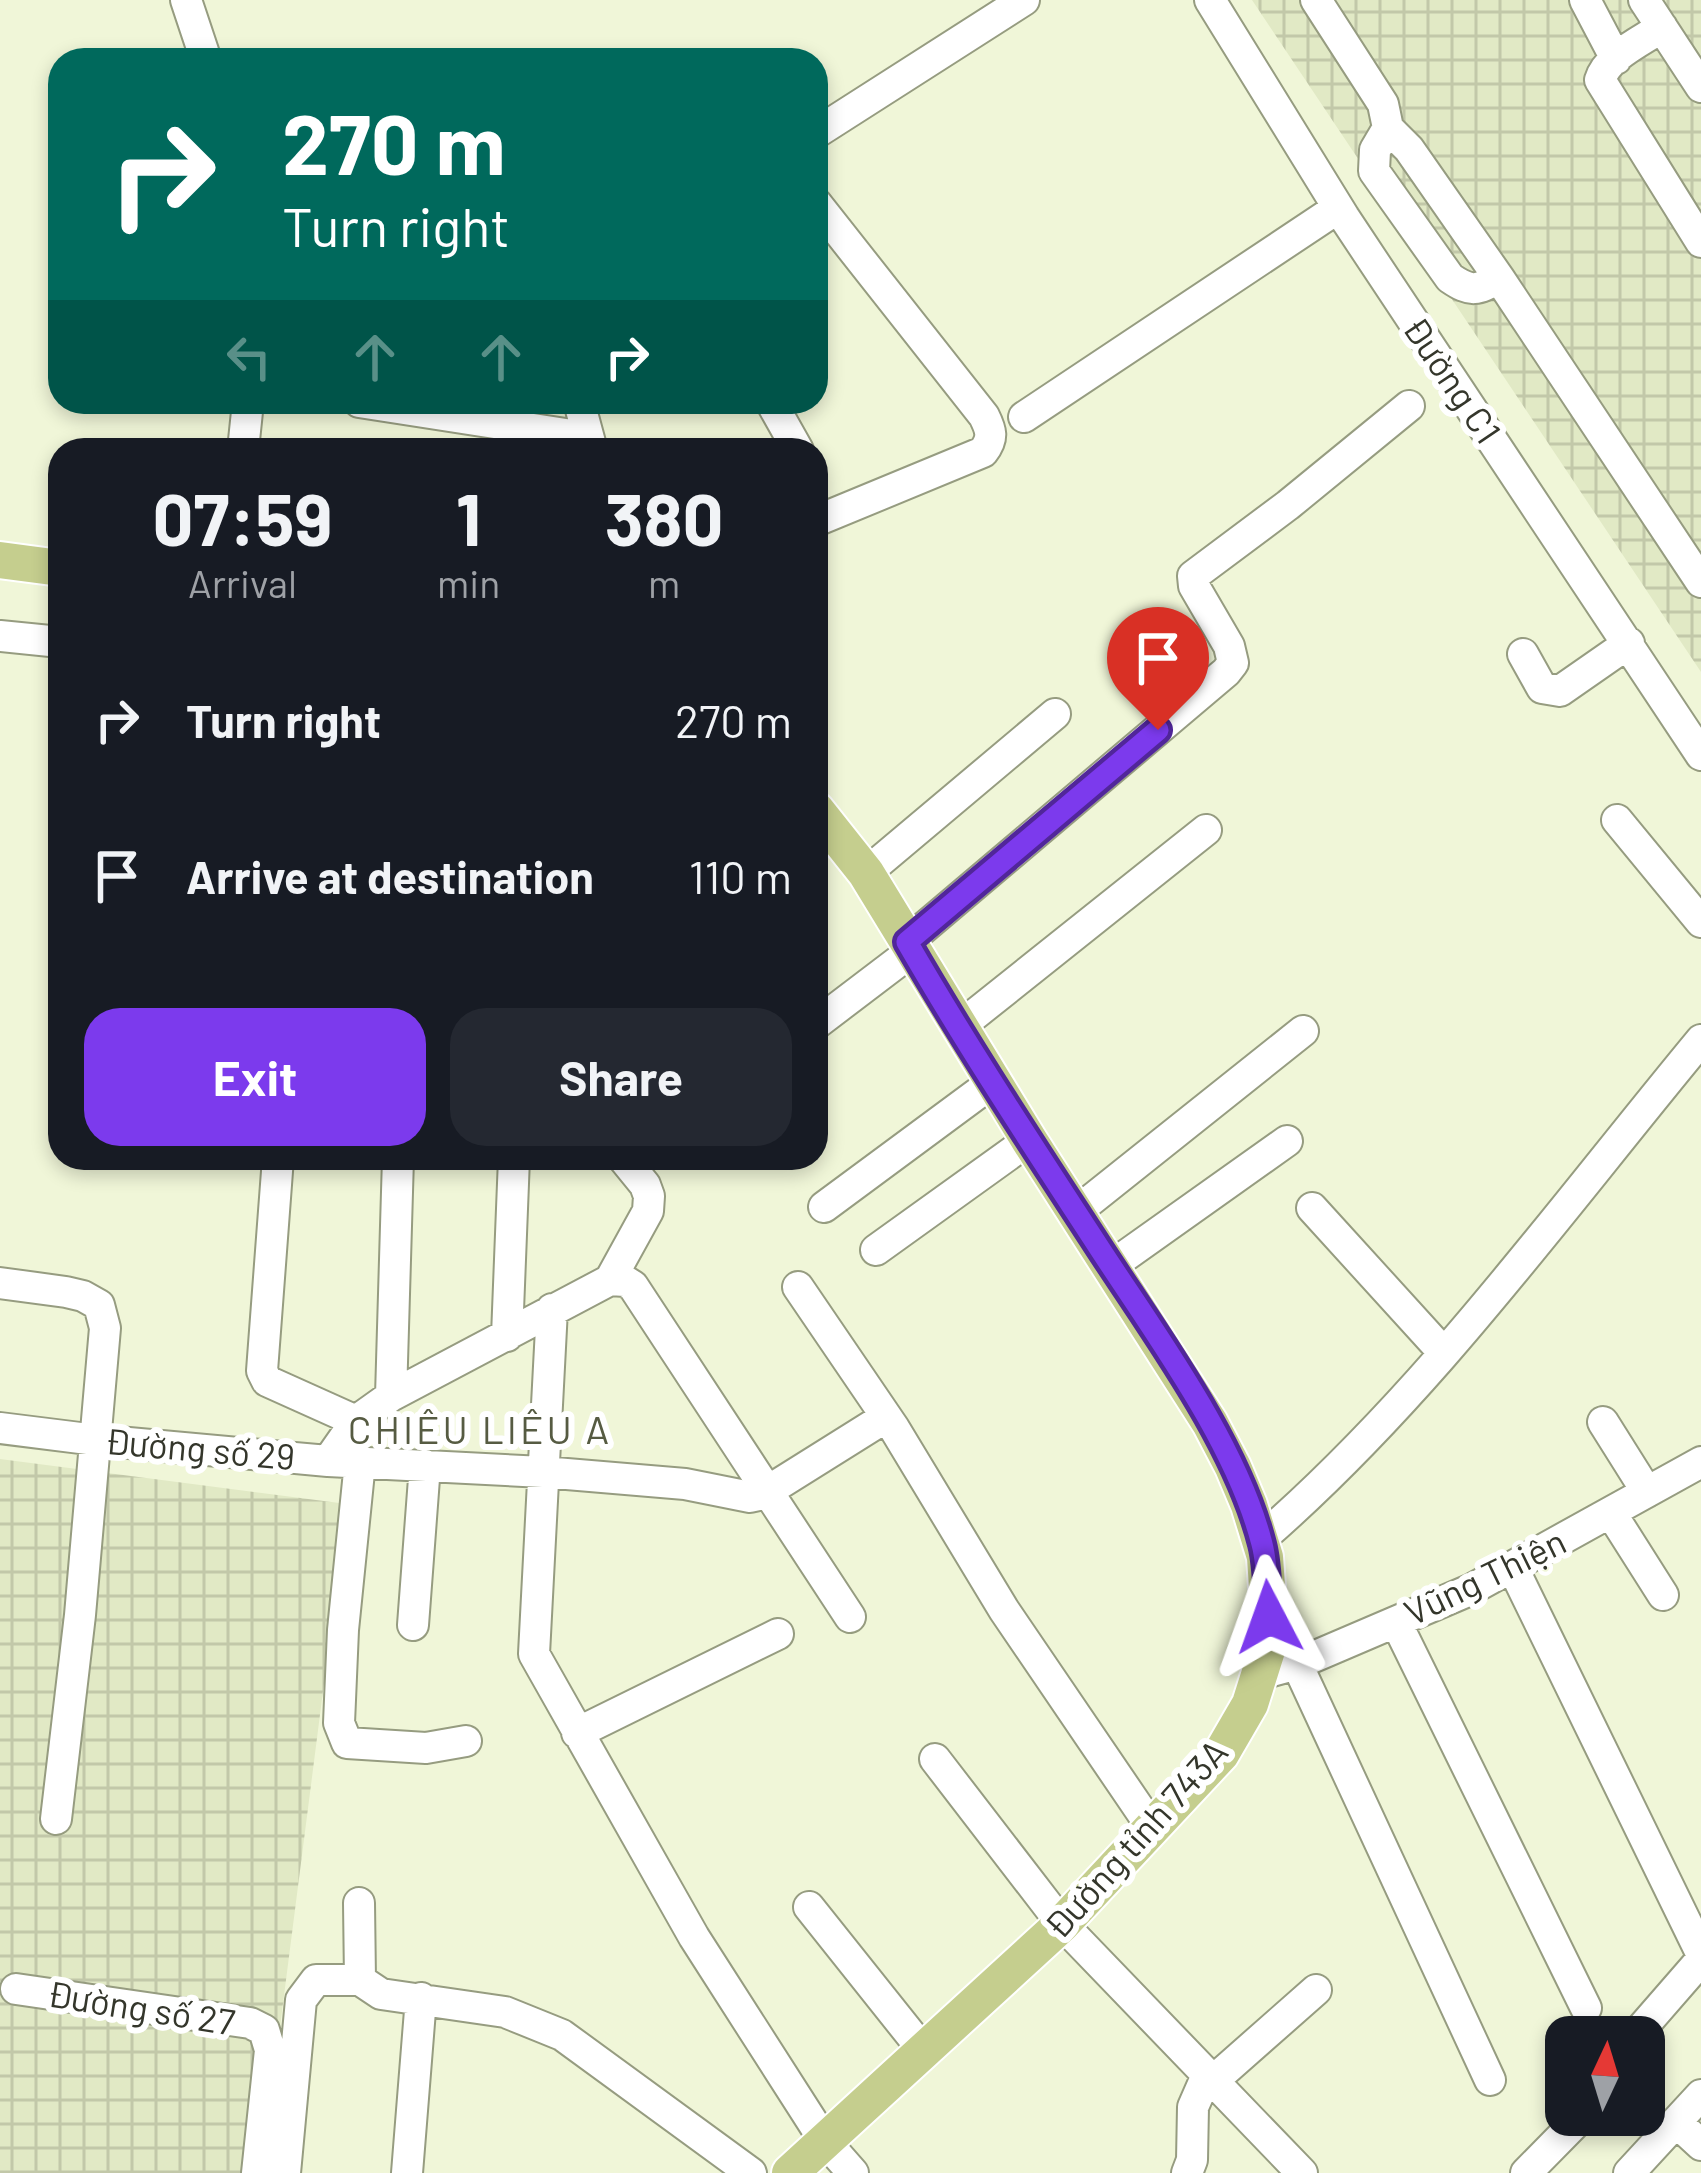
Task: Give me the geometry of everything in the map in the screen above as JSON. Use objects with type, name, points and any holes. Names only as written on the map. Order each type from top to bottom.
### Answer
[{"type":"main road","points":[[0,560],[48,566]]},
{"type":"main road","name":"Đường tỉnh 743A","points":[[790,2173],[1062,1924],[1221,1754],[1261,1674],[1269,1617],[1261,1539],[1210,1423],[1028,1140],[866,873],[828,825]]},
{"type":"street","points":[[828,126],[1024,0]]},
{"type":"street","name":"Đường C1","points":[[1210,0],[1338,208],[1701,755]]},
{"type":"street","points":[[1316,0],[1383,104],[1388,128],[1409,149],[1499,278],[1701,582]]},
{"type":"street","points":[[1585,0],[1616,59]]},
{"type":"street","points":[[1644,0],[1701,87]]},
{"type":"street","points":[[196,3],[204,48]]},
{"type":"street","points":[[1662,27],[1616,59],[1602,71],[1600,80],[1701,242]]},
{"type":"street","points":[[1024,417],[1338,208]]},
{"type":"street","points":[[828,218],[992,432],[983,452],[828,516]]},
{"type":"street","points":[[828,1014],[1226,672],[1233,663],[1229,646],[1194,586],[1193,576],[1409,406]]},
{"type":"street","points":[[426,414],[560,438]]},
{"type":"street","points":[[0,637],[48,641]]},
{"type":"street","points":[[1523,654],[1542,688],[1560,691],[1629,644]]},
{"type":"street","points":[[866,873],[1055,714]]},
{"type":"street","points":[[1617,820],[1701,922]]},
{"type":"street","points":[[959,1027],[1205,830]]},
{"type":"street","points":[[1076,1212],[1303,1031]]},
{"type":"street","points":[[1261,1539],[1330,1474],[1474,1318],[1701,1040]]},
{"type":"street","points":[[824,1207],[993,1082]]},
{"type":"street","points":[[876,1250],[1028,1140]]},
{"type":"street","points":[[1111,1266],[1287,1141]]},
{"type":"street","points":[[277,1170],[262,1371],[267,1381],[356,1420]]},
{"type":"street","points":[[391,1396],[398,1170]]},
{"type":"street","points":[[507,1336],[514,1170]]},
{"type":"street","points":[[610,1280],[647,1211],[649,1196],[633,1170]]},
{"type":"street","points":[[1312,1208],[1443,1352]]},
{"type":"street","points":[[328,1461],[356,1420],[391,1396],[610,1280],[625,1281],[633,1286],[770,1491],[850,1618]]},
{"type":"street","points":[[0,1283],[66,1292],[99,1305],[105,1328],[80,1615],[56,1819]]},
{"type":"street","points":[[798,1287],[886,1417],[1004,1610],[1154,1829]]},
{"type":"street","points":[[552,1310],[534,1654],[694,1937],[824,2140],[854,2173]]},
{"type":"street","points":[[543,1472],[685,1484],[750,1497],[770,1491],[886,1417]]},
{"type":"street","points":[[1603,1422],[1647,1492]]},
{"type":"street","name":"Đường số 29","points":[[0,1428],[328,1461],[543,1472]]},
{"type":"street","points":[[360,1462],[343,1630],[339,1723],[346,1743],[426,1748],[466,1741]]},
{"type":"street","name":"Vũng Thiện","points":[[1261,1674],[1297,1664],[1513,1568],[1701,1462]]},
{"type":"street","points":[[413,1625],[425,1465]]},
{"type":"street","points":[[1611,1513],[1664,1595]]},
{"type":"street","points":[[1513,1568],[1701,1956],[1651,2016]]},
{"type":"street","points":[[1396,1622],[1586,2008]]},
{"type":"street","points":[[578,1733],[778,1634]]},
{"type":"street","points":[[1297,1664],[1490,2080]]},
{"type":"street","points":[[935,1760],[1062,1924],[1302,2173]]},
{"type":"street","points":[[358,1903],[360,1980]]},
{"type":"street","points":[[809,1907],[923,2050]]},
{"type":"street","points":[[285,2173],[301,2000],[316,1980],[360,1980],[381,1994],[505,2012],[562,2035],[752,2173]]},
{"type":"street","name":"Đường số 27","points":[[16,1989],[250,2023],[264,2030],[270,2050],[257,2173]]},
{"type":"street","points":[[1186,2173],[1192,2160],[1193,2107],[1210,2077],[1316,1990]]},
{"type":"street","points":[[407,2173],[421,1998]]},
{"type":"street","points":[[1629,2173],[1701,2095]]},
{"type":"street","points":[[1676,2122],[1701,2145]]},
{"type":"street","points":[[1526,2173],[1562,2136]]},
{"type":"shaded area","points":[[1252,0],[1701,0],[1701,672]]},
{"type":"shaded area","points":[[0,1459],[347,1504],[265,2173],[0,2173]]},
{"type":"district","name":"CHIÊU LIÊU A","points":[[480,1430]]},
{"type":"route","points":[[1158,730],[907,942],[1222,1445],[1261,1539],[1269,1617]]}]
